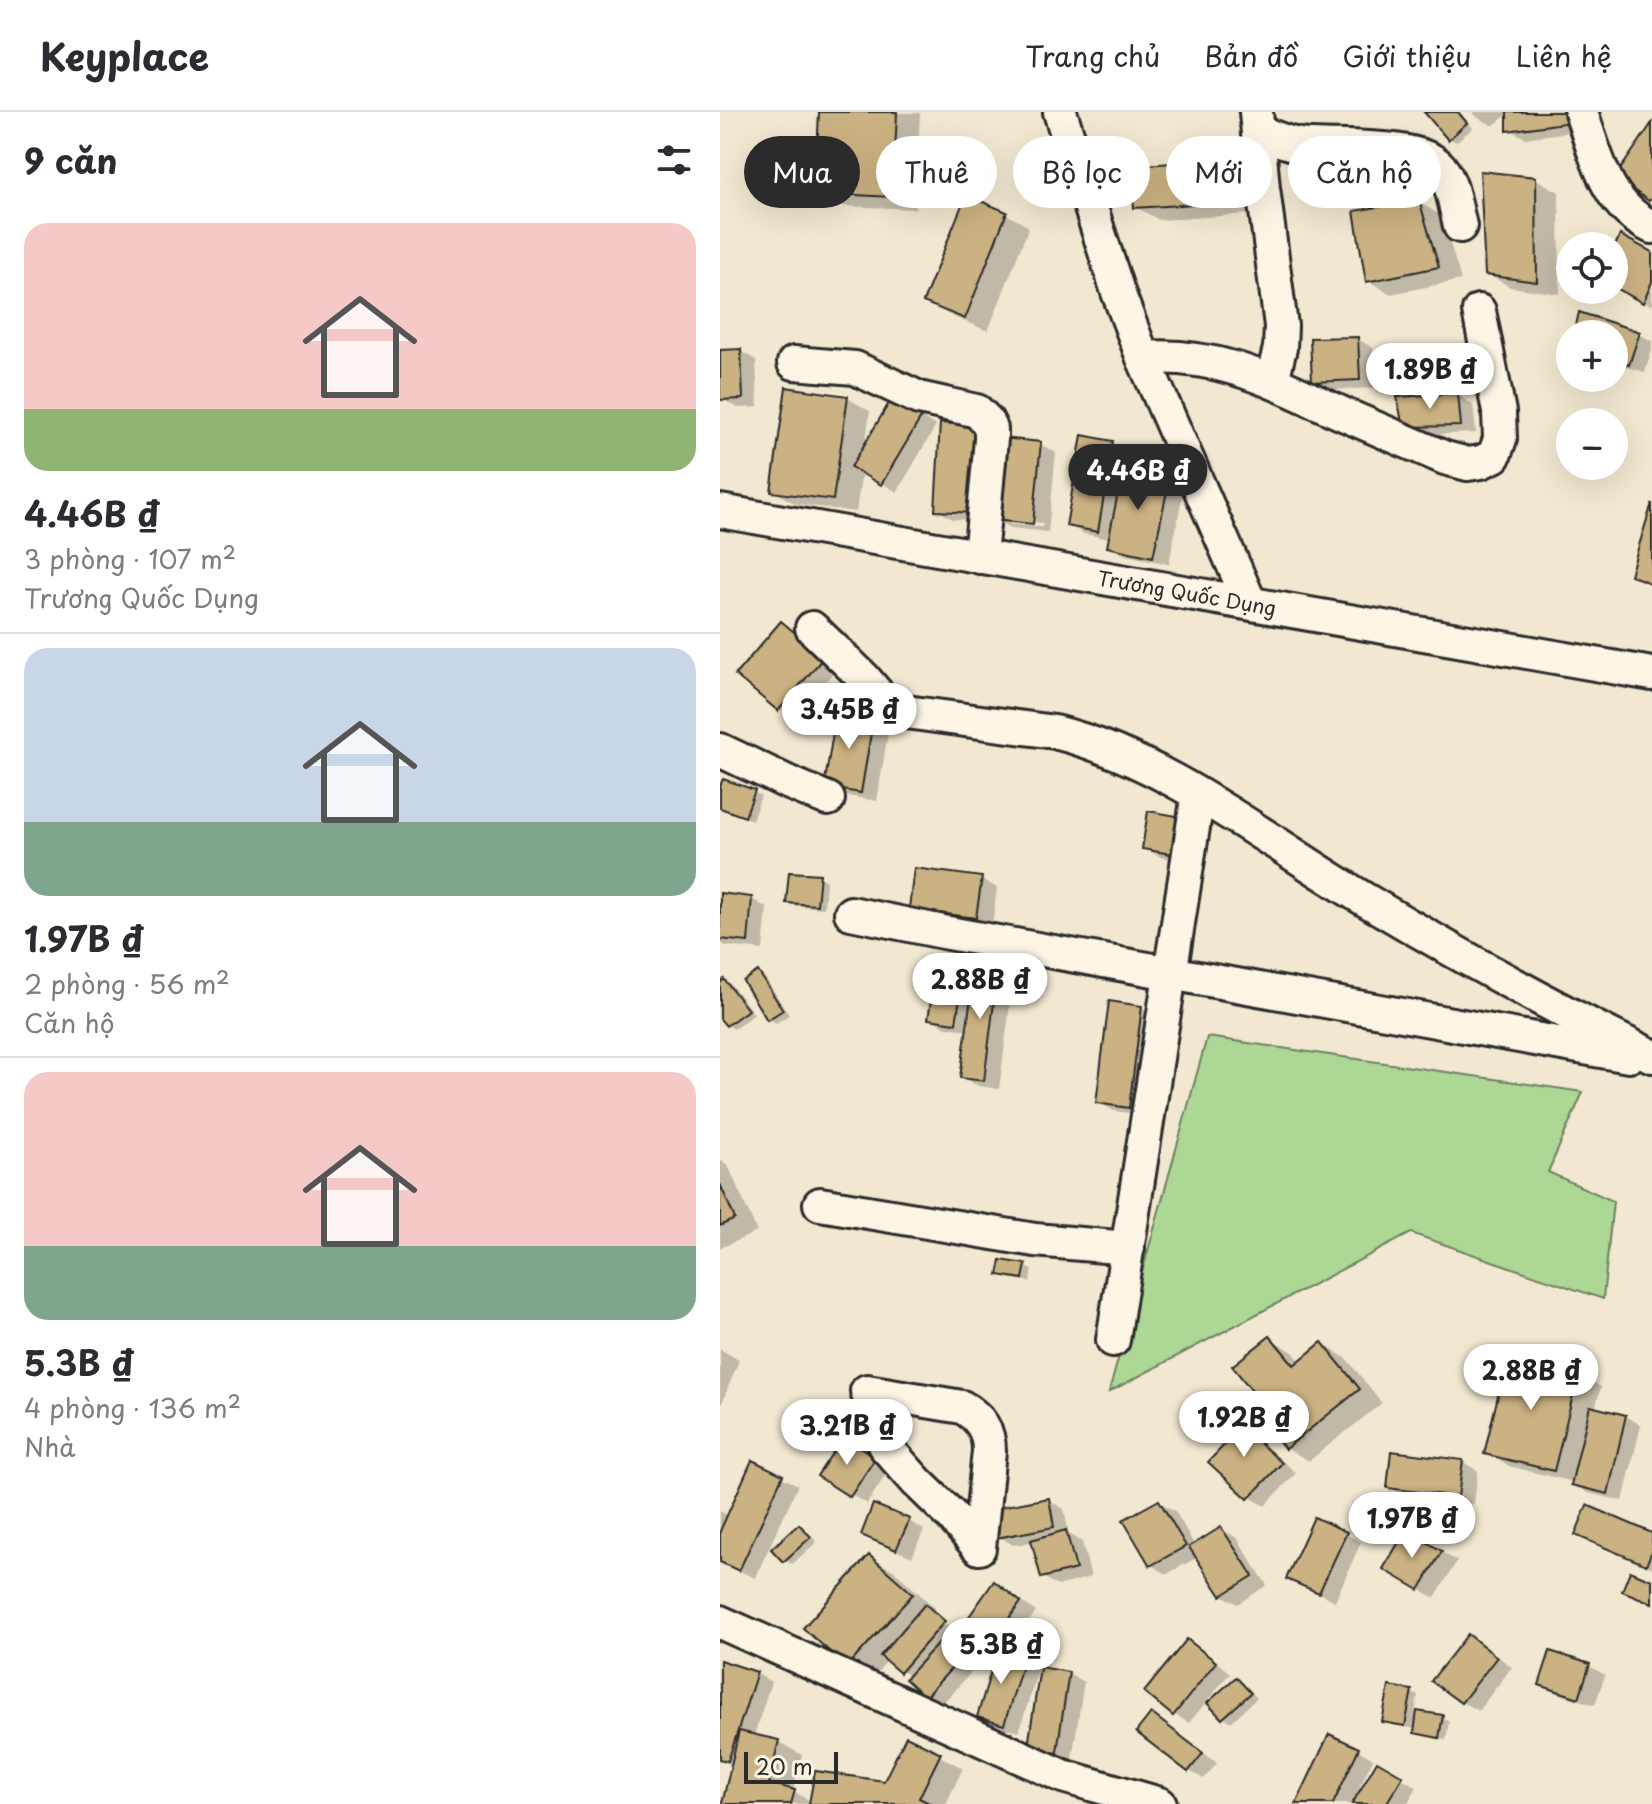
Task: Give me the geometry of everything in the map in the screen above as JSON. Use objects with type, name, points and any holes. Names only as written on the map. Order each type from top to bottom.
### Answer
[{"type":"street","points":[[1060,112],[1118,292],[1143,358],[1250,603]]},
{"type":"street","points":[[1581,112],[1605,180],[1617,199],[1636,218],[1652,227]]},
{"type":"street","points":[[1257,122],[1281,326],[1280,348],[1272,381]]},
{"type":"street","points":[[1257,122],[1296,144],[1401,150],[1428,158],[1438,164],[1445,176],[1460,226]]},
{"type":"street","points":[[1143,358],[1196,358],[1226,365],[1272,381],[1445,458],[1468,464],[1494,456],[1501,430],[1479,311]]},
{"type":"street","points":[[794,363],[855,368],[919,398],[977,411],[987,421],[991,439],[980,557]]},
{"type":"street","name":"Trương Quốc Dụng","points":[[720,511],[1652,674]]},
{"type":"street","points":[[812,628],[864,678],[891,710],[1055,732],[1138,761],[1364,899],[1652,1058]]},
{"type":"street","points":[[720,750],[828,799]]},
{"type":"street","points":[[1113,1340],[1198,795]]},
{"type":"street","points":[[851,913],[1652,1058]]},
{"type":"street","points":[[820,1204],[1035,1240],[1128,1248]]},
{"type":"street","points":[[867,1391],[962,1407],[983,1424],[989,1438],[989,1451],[979,1548],[884,1445],[867,1391]]},
{"type":"street","points":[[720,1622],[1061,1790],[1160,1804]]},
{"type":"green space","points":[[1207,1037],[1583,1092],[1548,1172],[1613,1201],[1603,1299],[1411,1233],[1109,1392]]},
{"type":"building","points":[[819,112],[897,112],[896,136],[876,136],[876,196],[860,195],[860,136],[818,136]]},
{"type":"building","points":[[1424,112],[1458,112],[1467,123],[1448,140]]},
{"type":"building","points":[[1507,112],[1568,112],[1571,122],[1507,131]]},
{"type":"building","points":[[1652,123],[1652,197],[1649,201],[1615,177]]},
{"type":"building","points":[[1166,163],[1166,206],[1150,207],[1150,165]]},
{"type":"building","points":[[1480,171],[1536,177],[1537,282],[1485,275]]},
{"type":"building","points":[[961,208],[997,208],[1007,212],[965,319],[923,302]]},
{"type":"building","points":[[1421,208],[1439,267],[1366,282],[1354,211]]},
{"type":"building","points":[[1628,239],[1652,252],[1652,282],[1643,303],[1628,295]]},
{"type":"building","points":[[1579,312],[1603,320],[1577,320]]},
{"type":"building","points":[[1628,328],[1640,332],[1628,365]]},
{"type":"building","points":[[1358,337],[1360,380],[1312,382],[1310,338]]},
{"type":"building","points":[[741,349],[743,399],[720,400],[720,350]]},
{"type":"building","points":[[786,387],[848,396],[833,500],[771,492]]},
{"type":"building","points":[[1458,393],[1461,426],[1403,427],[1397,397]]},
{"type":"building","points":[[892,398],[922,416],[881,485],[851,467]]},
{"type":"building","points":[[940,423],[982,426],[978,513],[935,511]]},
{"type":"building","points":[[1082,435],[1113,441],[1098,532],[1066,526]]},
{"type":"building","points":[[1001,438],[1041,442],[1033,524],[993,520]]},
{"type":"building","points":[[1123,468],[1170,477],[1153,557],[1107,547]]},
{"type":"building","points":[[1652,503],[1652,584],[1630,575]]},
{"type":"building","points":[[781,621],[824,657],[778,711],[735,675]]},
{"type":"building","points":[[837,709],[874,715],[861,793],[824,787]]},
{"type":"building","points":[[723,779],[755,790],[745,817],[720,808]]},
{"type":"building","points":[[1148,811],[1177,816],[1171,854],[1142,849]]},
{"type":"building","points":[[914,868],[982,877],[976,918],[909,909]]},
{"type":"building","points":[[789,872],[820,874],[817,905],[786,903]]},
{"type":"building","points":[[720,893],[752,897],[748,942],[720,939]]},
{"type":"building","points":[[938,956],[966,960],[956,1023],[928,1019]]},
{"type":"building","points":[[976,960],[999,963],[984,1081],[960,1078]]},
{"type":"building","points":[[758,971],[783,1010],[767,1020],[743,981]]},
{"type":"building","points":[[724,979],[748,1010],[726,1026],[720,1019],[720,983]]},
{"type":"building","points":[[1109,1001],[1142,1006],[1129,1108],[1096,1103]]},
{"type":"building","points":[[720,1184],[735,1219],[720,1226]]},
{"type":"building","points":[[1001,1260],[1026,1264],[1023,1279],[998,1275]]},
{"type":"building","points":[[1270,1336],[1294,1365],[1322,1342],[1360,1389],[1285,1449],[1244,1399],[1253,1392],[1232,1366]]},
{"type":"building","points":[[1508,1354],[1579,1371],[1554,1471],[1484,1454]]},
{"type":"building","points":[[1590,1406],[1626,1415],[1608,1494],[1571,1485]]},
{"type":"building","points":[[1229,1415],[1282,1463],[1248,1499],[1208,1462],[1230,1439],[1218,1427]]},
{"type":"building","points":[[843,1437],[876,1457],[850,1497],[817,1476]]},
{"type":"building","points":[[1391,1451],[1463,1460],[1458,1497],[1387,1488]]},
{"type":"building","points":[[752,1460],[783,1475],[739,1571],[720,1562],[720,1531]]},
{"type":"building","points":[[1049,1498],[1054,1527],[996,1538],[990,1509]]},
{"type":"building","points":[[1159,1500],[1186,1546],[1150,1566],[1123,1520]]},
{"type":"building","points":[[873,1504],[910,1519],[896,1550],[861,1535]]},
{"type":"building","points":[[1587,1505],[1652,1533],[1652,1551],[1646,1565],[1575,1535]]},
{"type":"building","points":[[1314,1517],[1347,1532],[1319,1593],[1286,1579]]},
{"type":"building","points":[[799,1524],[811,1537],[783,1562],[771,1549]]},
{"type":"building","points":[[1221,1527],[1253,1576],[1221,1596],[1189,1547]]},
{"type":"building","points":[[1066,1530],[1076,1569],[1041,1578],[1031,1540]]},
{"type":"building","points":[[1406,1530],[1442,1551],[1419,1590],[1383,1569]]},
{"type":"building","points":[[869,1555],[913,1594],[847,1667],[803,1628]]},
{"type":"building","points":[[1630,1571],[1652,1580],[1652,1603],[1622,1591]]},
{"type":"building","points":[[994,1581],[1021,1602],[995,1638],[968,1618]]},
{"type":"building","points":[[925,1604],[945,1621],[900,1673],[880,1656]]},
{"type":"building","points":[[957,1623],[977,1641],[925,1697],[905,1679]]},
{"type":"building","points":[[1468,1634],[1497,1657],[1461,1703],[1431,1681]]},
{"type":"building","points":[[1187,1639],[1216,1662],[1173,1716],[1144,1692]]},
{"type":"building","points":[[998,1648],[1025,1656],[1004,1725],[977,1717]]},
{"type":"building","points":[[1550,1651],[1590,1664],[1579,1698],[1539,1685]]},
{"type":"building","points":[[720,1660],[757,1672],[728,1761],[720,1759]]},
{"type":"building","points":[[1040,1667],[1069,1672],[1056,1758],[1027,1753]]},
{"type":"building","points":[[1236,1677],[1251,1693],[1222,1719],[1207,1703]]},
{"type":"building","points":[[1389,1686],[1412,1690],[1405,1726],[1382,1722]]},
{"type":"building","points":[[1417,1711],[1443,1715],[1439,1738],[1414,1733]]},
{"type":"building","points":[[1151,1713],[1203,1753],[1188,1772],[1136,1732]]},
{"type":"building","points":[[739,1731],[779,1740],[769,1783],[795,1790],[791,1804],[722,1804]]},
{"type":"building","points":[[1329,1734],[1359,1748],[1333,1804],[1296,1804]]},
{"type":"building","points":[[906,1736],[941,1753],[919,1798],[931,1804],[809,1804],[815,1771],[884,1781]]},
{"type":"building","points":[[1377,1761],[1403,1776],[1386,1804],[1352,1804]]}]
